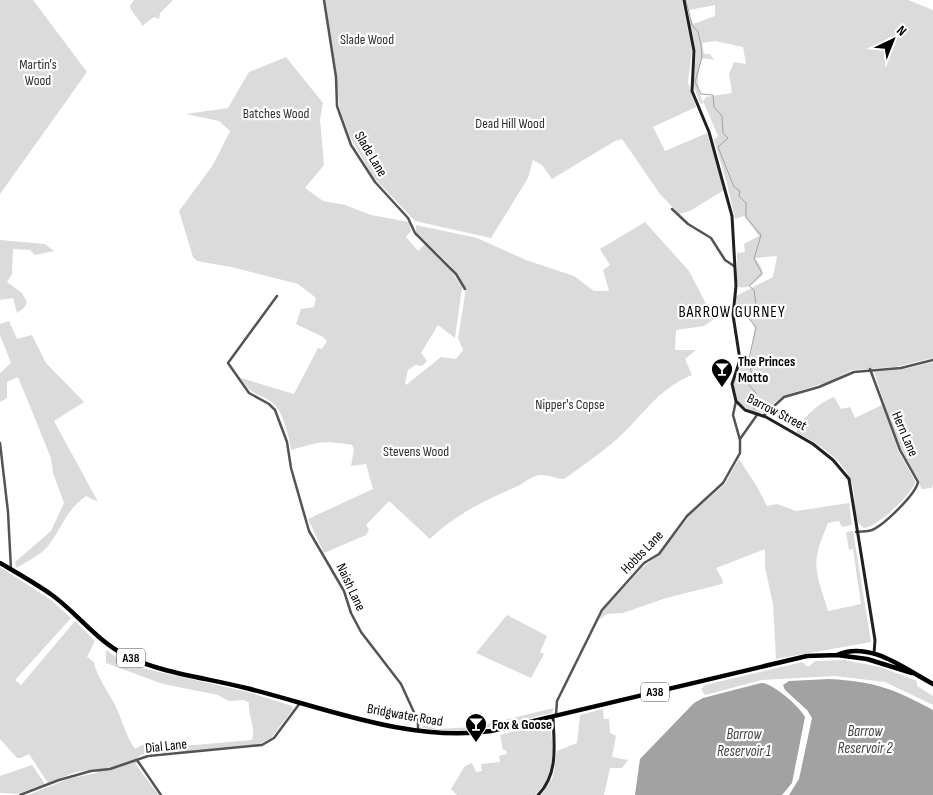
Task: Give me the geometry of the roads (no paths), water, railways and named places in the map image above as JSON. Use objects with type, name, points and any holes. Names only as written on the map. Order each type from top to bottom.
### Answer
[{"type":"highway","name":"Bridgwater Road","points":[[0,563],[52,595],[98,638],[127,656],[158,668],[218,681],[347,716],[447,734],[472,734],[554,716],[793,658],[837,655],[868,659],[912,673]]},
{"type":"highway","name":"Bridgwater Road","points":[[837,655],[844,652],[874,654],[892,660],[933,684]]},
{"type":"highway","points":[[868,659],[874,654],[876,659],[885,664]]},
{"type":"highway","points":[[844,656],[885,664]]},
{"type":"main road","name":"Barrow Street","points":[[684,0],[694,51],[692,87],[706,123],[728,196],[734,230],[736,291],[733,316],[740,360],[732,384],[736,401],[742,408],[762,416],[808,440],[842,469],[850,483],[856,532],[875,640],[874,654]]},
{"type":"main road","points":[[538,795],[548,783],[553,766],[554,716]]},
{"type":"street","name":"Slade Lane","points":[[324,0],[336,77],[337,106],[351,145],[375,182],[408,218],[415,233],[456,274],[465,288]]},
{"type":"street","points":[[672,209],[685,222],[710,238],[725,260],[734,266]]},
{"type":"street","name":"Naish Lane","points":[[277,296],[228,363],[249,393],[273,406],[287,442],[290,468],[309,531],[344,591],[351,613],[361,632],[401,684],[418,722],[418,730]]},
{"type":"street","points":[[762,416],[784,397],[819,387],[854,372],[870,369],[901,368],[933,360]]},
{"type":"street","name":"Hern Lane","points":[[856,532],[872,530],[885,520],[912,494],[918,482],[900,450],[870,369]]},
{"type":"street","points":[[736,401],[732,411],[736,434],[740,440]]},
{"type":"street","name":"Hobbs Lane","points":[[554,716],[557,701],[602,610],[644,563],[658,554],[686,516],[723,483],[740,453],[740,440],[757,415]]},
{"type":"street","points":[[0,443],[8,512],[11,570]]},
{"type":"street","name":"Dial Lane","points":[[20,795],[58,780],[90,771],[110,769],[148,756],[262,746],[274,738],[300,703]]},
{"type":"street","points":[[137,760],[161,795]]},
{"type":"water","name":"Barrow Reservoir 2","points":[[829,679],[883,687],[933,710],[933,795],[789,795],[799,779],[812,718],[807,710],[785,690],[783,685],[789,681]]},
{"type":"water","name":"Barrow Reservoir 1","points":[[761,683],[772,686],[785,696],[798,707],[805,717],[792,783],[782,795],[635,795],[640,759],[694,703],[703,698]]},
{"type":"waterway","points":[[686,0],[692,25],[698,32],[701,45],[702,57],[695,82],[701,94],[713,95],[714,107],[722,116],[723,133],[728,138],[718,147],[734,187],[740,191],[739,196],[746,203],[746,217],[761,235],[754,259],[762,273],[749,286],[754,290],[756,305],[746,315],[756,327],[749,359],[752,376],[749,385],[756,393],[754,409]]},
{"type":"place","name":"The Princes Motto","points":[[722,388]]},
{"type":"place","name":"Fox & Goose","points":[[476,743]]},
{"type":"district","name":"BARROW GURNEY","points":[[732,312]]},
{"type":"park label","name":"Slade Wood","points":[[367,39]]},
{"type":"park label","name":"Martin's Wood","points":[[38,72]]},
{"type":"park label","name":"Batches Wood","points":[[276,113]]},
{"type":"park label","name":"Dead Hill Wood","points":[[510,123]]},
{"type":"park label","name":"Nipper's Copse","points":[[570,404]]},
{"type":"park label","name":"Stevens Wood","points":[[416,451]]}]
